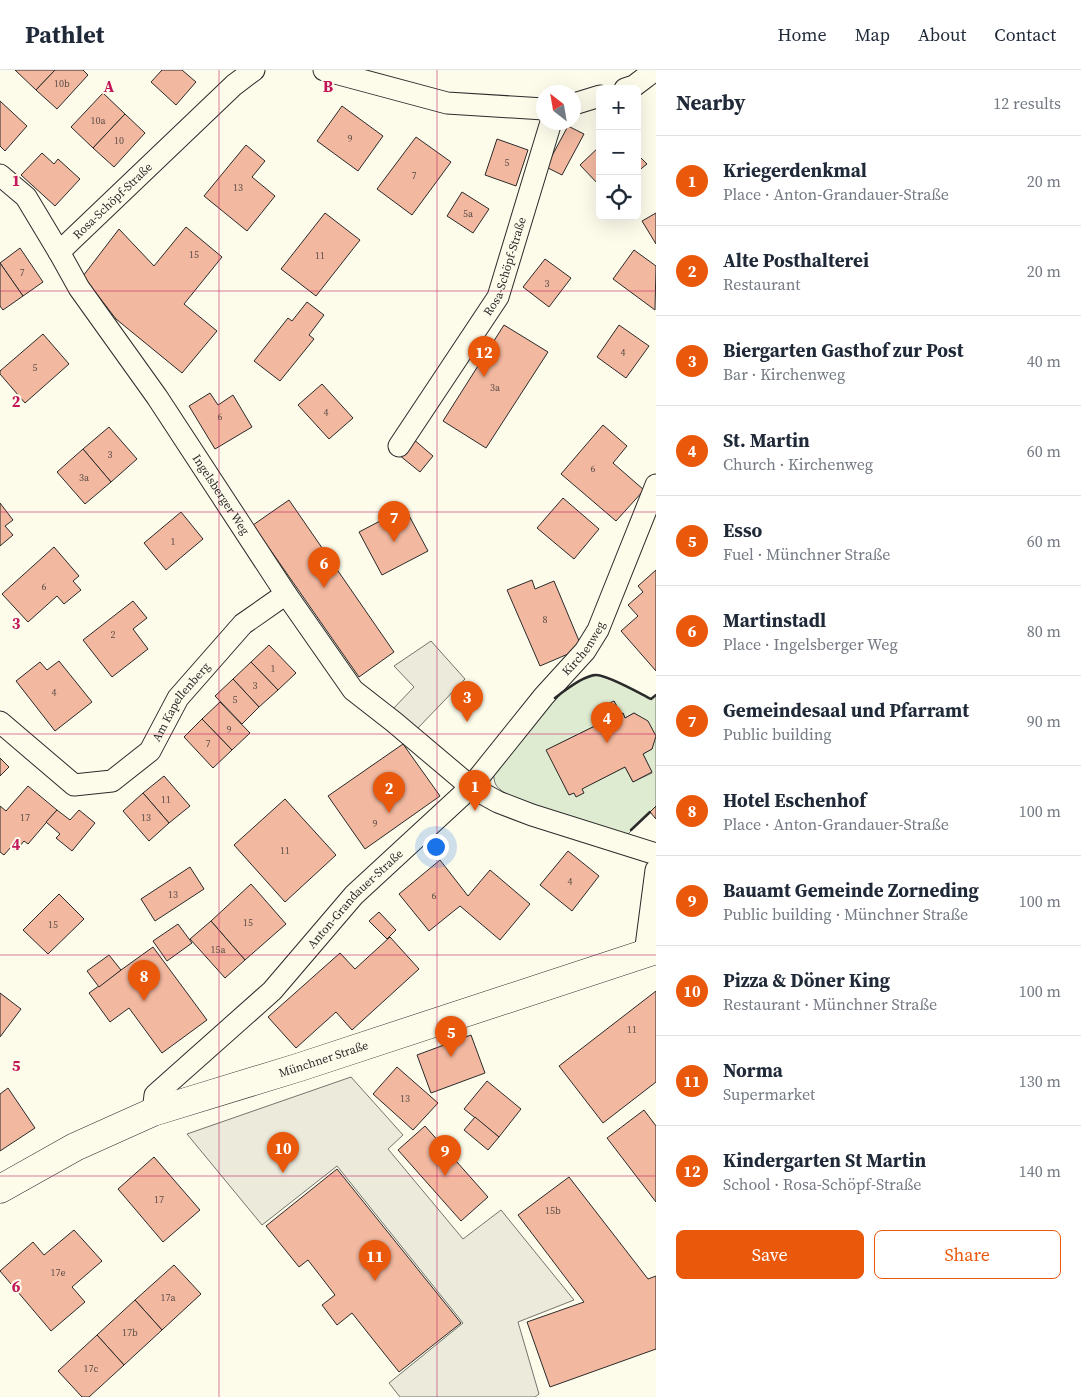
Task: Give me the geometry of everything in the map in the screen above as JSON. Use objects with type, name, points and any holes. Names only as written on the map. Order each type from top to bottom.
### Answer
[{"type":"street","name":"Rosa-Schöpf-Straße","points":[[59,252],[234,85],[254,70]]},
{"type":"street","points":[[324,70],[447,103],[536,109]]},
{"type":"street","points":[[635,85],[655,70]]},
{"type":"street","points":[[581,102],[596,97]]},
{"type":"street","name":"Rosa-Schöpf-Straße","points":[[399,446],[498,297],[549,130]]},
{"type":"street","name":"Ingelsberger Weg","points":[[0,175],[26,197],[78,288],[158,396],[286,594],[353,690],[471,787]]},
{"type":"street","name":"Kirchenweg","points":[[471,787],[544,696],[585,651],[598,630],[656,485]]},
{"type":"street","name":"Am Kapellenberg","points":[[0,722],[74,785],[112,781],[150,751],[178,698],[243,624],[286,594]]},
{"type":"street","points":[[471,787],[498,802],[532,815],[656,854]]},
{"type":"street","name":"Anton-Grandauer-Straße","points":[[153,1112],[155,1094],[272,991],[354,895],[471,787]]},
{"type":"street","points":[[650,952],[656,870]]},
{"type":"street","name":"Münchner Straße","points":[[0,1189],[75,1147],[153,1112],[300,1067],[650,952]]},
{"type":"green space","points":[[597,675],[612,680],[651,699],[656,695],[656,806],[626,836],[578,822],[518,800],[504,792],[495,782],[493,773],[556,697],[582,680]],"holes":[[[614,701],[621,714],[623,713],[625,718],[634,713],[649,724],[653,732],[652,749],[643,754],[652,773],[633,782],[625,767],[569,795],[547,750],[601,723],[595,710]]]},
{"type":"shaded area","points":[[431,641],[465,679],[417,729],[391,711],[414,687],[394,666]]},
{"type":"shaded area","points":[[351,1077],[403,1135],[388,1149],[463,1239],[501,1210],[574,1300],[518,1322],[539,1394],[535,1397],[400,1397],[389,1383],[463,1323],[337,1166],[262,1225],[187,1134]]},
{"type":"building","points":[[15,70],[55,70],[36,90]]},
{"type":"building","points":[[55,70],[83,70],[88,75],[57,109],[36,90]]},
{"type":"building","points":[[162,70],[182,70],[196,82],[176,105],[151,82]]},
{"type":"building","points":[[103,93],[125,114],[93,148],[71,127]]},
{"type":"building","points":[[0,101],[27,126],[5,151],[0,146]]},
{"type":"building","points":[[342,106],[383,136],[358,171],[317,141]]},
{"type":"building","points":[[125,114],[145,133],[114,167],[93,148]]},
{"type":"building","points":[[566,130],[576,130],[584,134],[562,175],[546,167]]},
{"type":"building","points":[[416,137],[451,162],[412,215],[377,189]]},
{"type":"building","points":[[497,139],[528,150],[516,186],[485,175]]},
{"type":"building","points":[[246,145],[265,161],[252,177],[275,196],[247,231],[204,196]]},
{"type":"building","points":[[596,150],[596,182],[580,165]]},
{"type":"building","points":[[42,153],[54,164],[58,159],[80,179],[55,206],[21,175]]},
{"type":"building","points":[[641,158],[647,164],[641,169]]},
{"type":"building","points":[[462,192],[489,209],[473,233],[447,216]]},
{"type":"building","points":[[325,213],[360,240],[316,296],[281,269]]},
{"type":"building","points":[[656,213],[656,244],[642,221]]},
{"type":"building","points":[[186,227],[222,257],[184,304],[217,331],[182,373],[116,319],[83,276],[119,229],[154,266]]},
{"type":"building","points":[[20,248],[43,282],[23,296],[0,263]]},
{"type":"building","points":[[634,250],[656,266],[655,310],[613,279]]},
{"type":"building","points":[[545,259],[571,278],[549,307],[523,287]]},
{"type":"building","points":[[0,263],[23,296],[3,310],[0,306]]},
{"type":"building","points":[[307,302],[324,315],[309,335],[314,339],[280,381],[254,361],[288,318],[292,321]]},
{"type":"building","points":[[504,325],[548,352],[486,448],[443,421]]},
{"type":"building","points":[[619,325],[649,346],[626,378],[597,357]]},
{"type":"building","points":[[43,334],[69,364],[25,403],[0,374],[0,371]]},
{"type":"building","points":[[322,384],[353,418],[329,439],[298,405]]},
{"type":"building","points":[[210,393],[218,405],[233,395],[252,427],[215,449],[189,406]]},
{"type":"building","points":[[603,425],[627,446],[613,463],[644,490],[616,521],[561,474]]},
{"type":"building","points":[[109,427],[137,459],[111,482],[83,449]]},
{"type":"building","points":[[412,438],[433,456],[420,472],[399,455]]},
{"type":"building","points":[[83,449],[111,482],[85,504],[57,472]]},
{"type":"building","points":[[563,498],[599,529],[574,559],[537,528]]},
{"type":"building","points":[[289,500],[394,652],[359,677],[253,525]]},
{"type":"building","points":[[0,503],[13,520],[5,526],[13,535],[0,546]]},
{"type":"building","points":[[405,508],[428,551],[382,575],[359,532]]},
{"type":"building","points":[[181,512],[203,539],[166,570],[144,543]]},
{"type":"building","points":[[54,547],[79,576],[73,581],[81,590],[64,604],[57,596],[28,622],[2,594]]},
{"type":"building","points":[[656,570],[656,671],[621,631],[638,616],[628,605],[643,592],[638,586]]},
{"type":"building","points":[[532,580],[535,589],[554,581],[582,648],[540,666],[507,590]]},
{"type":"building","points":[[133,601],[147,618],[133,629],[148,649],[112,677],[83,640]]},
{"type":"building","points":[[269,645],[296,673],[278,690],[251,662]]},
{"type":"building","points":[[59,661],[92,702],[55,731],[16,681],[40,662],[47,670]]},
{"type":"building","points":[[251,662],[278,690],[259,707],[233,679]]},
{"type":"building","points":[[233,679],[259,707],[242,724],[215,696]]},
{"type":"building","points":[[614,701],[625,718],[634,713],[648,721],[656,736],[652,749],[643,754],[652,772],[633,782],[625,767],[582,789],[584,793],[576,797],[574,793],[569,795],[546,750],[601,723],[595,710]]},
{"type":"building","points":[[220,702],[250,733],[232,750],[202,719]]},
{"type":"building","points":[[202,719],[232,750],[213,768],[184,737]]},
{"type":"building","points":[[403,744],[440,796],[365,849],[328,796]]},
{"type":"building","points":[[0,758],[9,767],[0,776]]},
{"type":"building","points":[[164,776],[190,806],[169,823],[143,793]]},
{"type":"building","points":[[28,786],[57,810],[28,844],[24,841],[16,851],[11,847],[4,855],[0,852],[0,806],[6,811]]},
{"type":"building","points":[[143,793],[169,823],[149,841],[123,811]]},
{"type":"building","points":[[285,799],[336,855],[285,902],[234,845]]},
{"type":"building","points":[[656,806],[656,819],[650,812]]},
{"type":"building","points":[[57,810],[70,820],[79,810],[95,823],[72,851],[56,838],[60,834],[46,822]]},
{"type":"building","points":[[568,851],[599,876],[572,911],[540,885]]},
{"type":"building","points":[[440,860],[468,896],[490,870],[530,904],[500,940],[460,906],[429,931],[399,894]]},
{"type":"building","points":[[190,867],[204,889],[155,921],[141,899]]},
{"type":"building","points":[[251,884],[286,924],[245,960],[211,921]]},
{"type":"building","points":[[59,894],[84,919],[48,954],[23,930]]},
{"type":"building","points":[[379,912],[396,930],[387,939],[369,921]]},
{"type":"building","points":[[211,921],[245,960],[225,978],[190,939]]},
{"type":"building","points":[[178,924],[192,943],[167,961],[153,941]]},
{"type":"building","points":[[390,937],[419,969],[352,1030],[336,1012],[296,1048],[268,1017],[340,953],[355,969]]},
{"type":"building","points":[[153,947],[207,1020],[162,1053],[129,1008],[110,1022],[89,993]]},
{"type":"building","points":[[109,955],[121,970],[99,987],[87,971]]},
{"type":"building","points":[[656,991],[656,1082],[603,1123],[559,1066]]},
{"type":"building","points":[[0,993],[21,1009],[0,1037]]},
{"type":"building","points":[[471,1035],[485,1073],[431,1093],[417,1055]]},
{"type":"building","points":[[397,1067],[438,1103],[413,1130],[373,1094]]},
{"type":"building","points":[[487,1081],[521,1109],[499,1137],[464,1109]]},
{"type":"building","points":[[8,1088],[35,1128],[0,1151],[0,1094]]},
{"type":"building","points":[[644,1110],[656,1126],[656,1202],[607,1138]]},
{"type":"building","points":[[475,1117],[499,1137],[488,1150],[464,1130]]},
{"type":"building","points":[[425,1126],[488,1197],[461,1221],[398,1150]]},
{"type":"building","points":[[154,1157],[200,1210],[163,1242],[118,1189]]},
{"type":"building","points":[[337,1169],[461,1323],[399,1372],[352,1313],[337,1325],[322,1305],[335,1295],[308,1260],[299,1267],[266,1226]]},
{"type":"building","points":[[569,1177],[648,1279],[656,1276],[656,1349],[550,1387],[527,1322],[584,1302],[518,1215]]},
{"type":"building","points":[[74,1230],[102,1261],[72,1287],[85,1302],[51,1331],[0,1271],[33,1242],[44,1255]]},
{"type":"building","points":[[174,1265],[201,1294],[162,1330],[135,1300]]},
{"type":"building","points":[[135,1300],[162,1330],[124,1365],[97,1335]]},
{"type":"building","points":[[97,1335],[124,1365],[89,1397],[82,1397],[58,1371]]},
{"type":"wall","points":[[555,698],[580,680],[596,675],[616,681],[651,699],[656,695]]},
{"type":"wall","points":[[631,830],[650,812]]},
{"type":"place","name":"Kindergarten St Martin","points":[[484,377]]},
{"type":"place","name":"Gemeindesaal und Pfarramt","points":[[394,542]]},
{"type":"place","name":"Martinstadl","points":[[324,588]]},
{"type":"place","name":"Biergarten Gasthof zur Post","points":[[467,722]]},
{"type":"place","name":"St. Martin","points":[[607,743]]},
{"type":"place","name":"Kriegerdenkmal","points":[[475,811]]},
{"type":"place","name":"Alte Posthalterei","points":[[389,813]]},
{"type":"place","name":"Hotel Eschenhof","points":[[144,1001]]},
{"type":"place","name":"Esso","points":[[451,1057]]},
{"type":"place","name":"Pizza & Döner King","points":[[283,1173]]},
{"type":"place","name":"Bauamt Gemeinde Zorneding","points":[[445,1176]]},
{"type":"place","name":"Norma","points":[[375,1281]]}]
